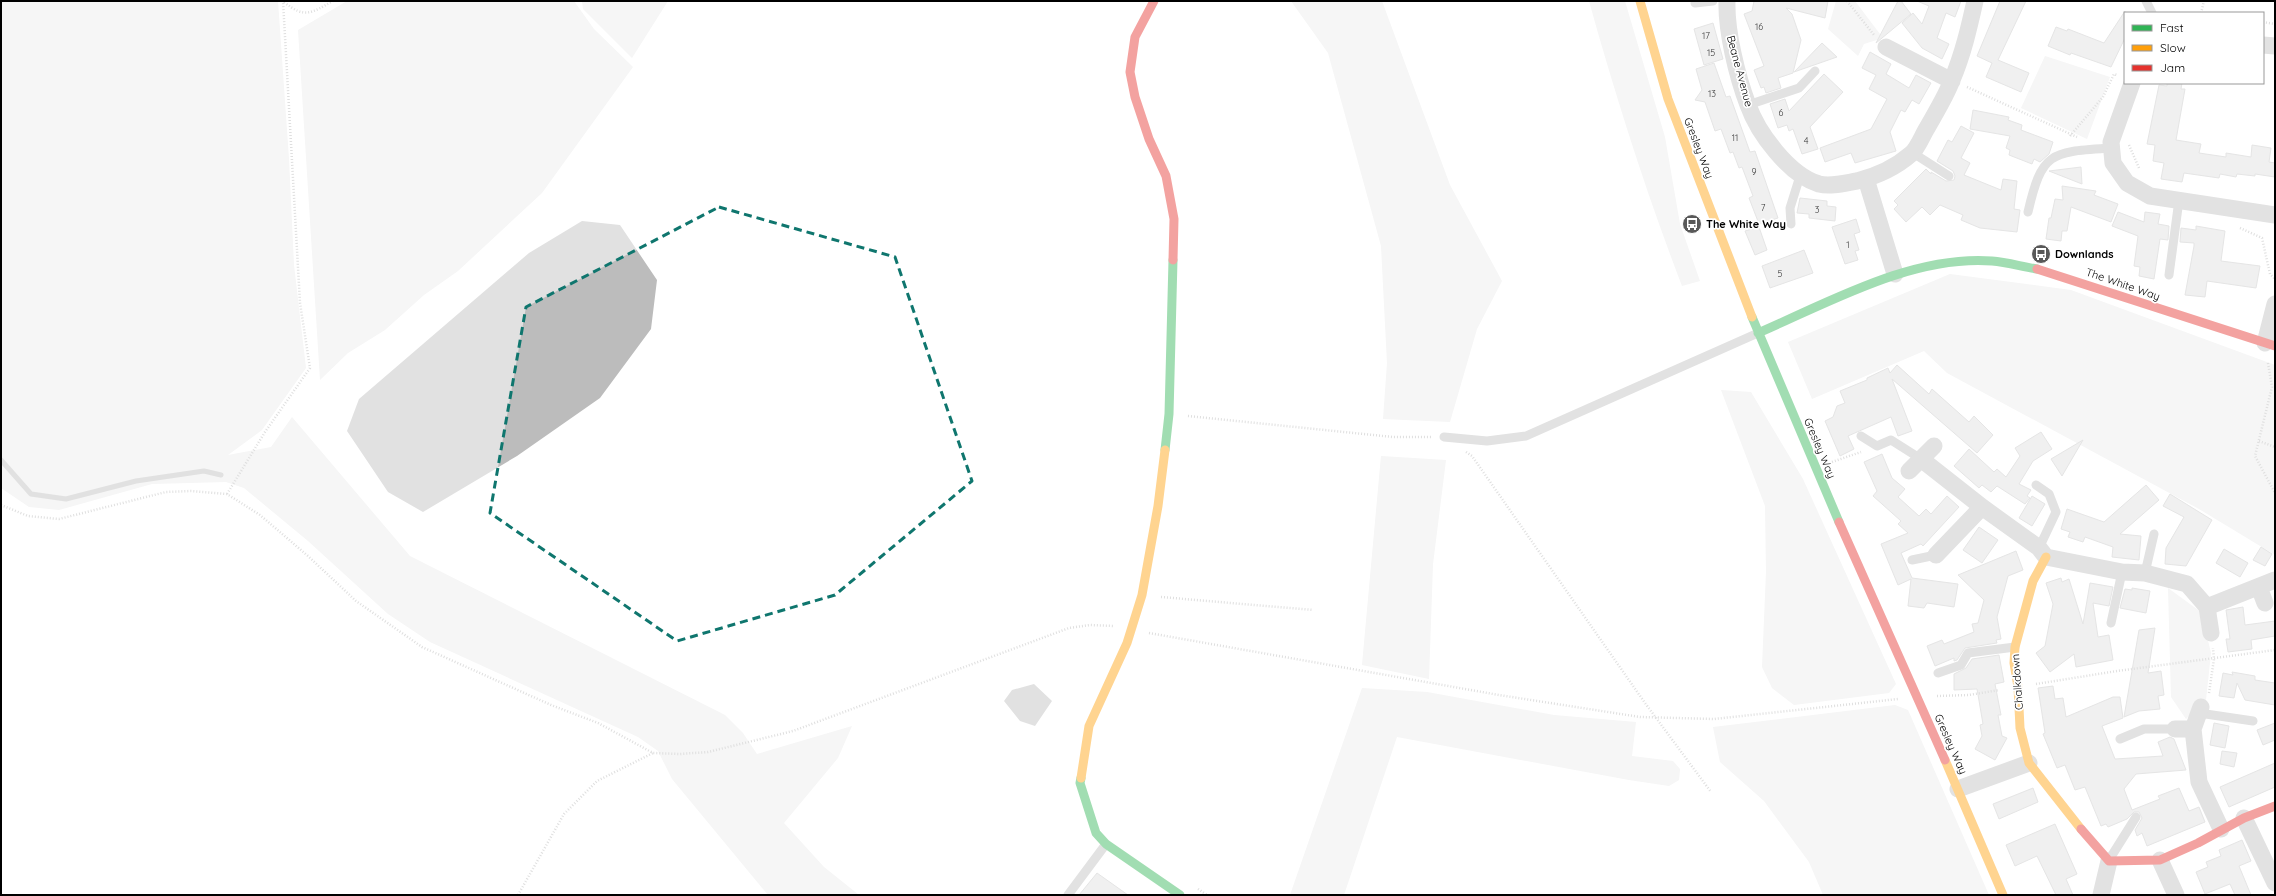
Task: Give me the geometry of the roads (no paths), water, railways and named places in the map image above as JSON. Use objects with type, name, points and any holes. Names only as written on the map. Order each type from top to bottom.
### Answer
[{"type":"street","points":[[1154,1],[1135,37],[1130,72],[1135,98],[1149,139],[1166,176],[1174,219],[1168,414],[1158,506],[1142,595],[1130,629],[1127,643],[1089,726],[1080,783],[1096,833],[1106,844],[1180,895]]},
{"type":"street","name":"Gresley Way","points":[[1640,1],[1673,114],[1758,333],[1815,469],[1958,789],[2003,895]]},
{"type":"street","name":"Beane Avenue","points":[[1727,1],[1727,15],[1748,105],[1760,128],[1778,153],[1800,176],[1819,184],[1838,185],[1866,179],[1892,168],[1913,153],[1952,80],[1966,40],[1975,1]]},
{"type":"street","points":[[2264,44],[2275,46]]},
{"type":"street","points":[[1886,47],[1952,80]]},
{"type":"street","points":[[2125,84],[2111,142],[2111,148],[2117,171],[2126,183],[2150,196],[2275,215]]},
{"type":"street","points":[[1866,179],[1895,274]]},
{"type":"street","name":"The White Way","points":[[1758,333],[1895,274],[1924,266],[1965,261],[1992,261],[2046,271],[2270,344]]},
{"type":"street","points":[[2270,344],[2275,304]]},
{"type":"street","points":[[1909,471],[1934,446]]},
{"type":"street","points":[[1921,459],[2042,552],[2122,572],[2145,573],[2188,584],[2207,607],[2211,634]]},
{"type":"street","points":[[1942,555],[1982,507]]},
{"type":"street","name":"Chalkdown","points":[[2042,552],[2016,647],[2014,663],[2018,687],[2020,728],[2029,763],[2083,831],[2109,860]]},
{"type":"street","points":[[2207,607],[2275,580]]},
{"type":"street","points":[[2259,587],[2265,603]]},
{"type":"street","points":[[2200,710],[2193,729],[2199,782],[2221,829]]},
{"type":"street","points":[[2175,729],[2193,729]]},
{"type":"street","points":[[1958,789],[2029,763]]},
{"type":"street","points":[[2101,895],[2109,860],[2160,860],[2198,843],[2221,829],[2244,818],[2275,806]]},
{"type":"street","points":[[2244,818],[2275,883]]},
{"type":"street","points":[[2160,860],[2176,895]]},
{"type":"lane","points":[[1695,3],[1713,1]]},
{"type":"lane","points":[[2146,1],[2152,12]]},
{"type":"lane","points":[[1748,105],[1798,88],[1815,71]]},
{"type":"lane","points":[[2028,212],[2034,186],[2046,162],[2053,157],[2074,150],[2111,148]]},
{"type":"lane","points":[[1913,153],[1949,176]]},
{"type":"lane","points":[[1791,224],[1790,208],[1800,176]]},
{"type":"lane","points":[[2169,275],[2179,200]]},
{"type":"lane","points":[[1444,437],[1487,441],[1526,436],[1758,333]]},
{"type":"lane","points":[[1861,436],[1877,446],[1891,440],[1921,459]]},
{"type":"lane","points":[[2036,485],[2049,494],[2056,512],[2042,552]]},
{"type":"lane","points":[[2145,573],[2154,534]]},
{"type":"lane","points":[[1912,560],[1942,555]]},
{"type":"lane","points":[[2111,623],[2122,572]]},
{"type":"lane","points":[[1938,674],[1961,665],[1968,653],[2016,647]]},
{"type":"lane","points":[[2200,710],[2253,721]]},
{"type":"lane","points":[[2120,739],[2144,729],[2175,729]]},
{"type":"lane","points":[[2109,860],[2136,817]]},
{"type":"lane","points":[[1068,895],[1106,844]]},
{"type":"waterway","points":[[1,460],[31,494],[66,499],[136,481],[204,471],[221,475]]},
{"type":"place","name":"The White Way","points":[[1692,224]]},
{"type":"place","name":"Downlands","points":[[2041,254]]}]
